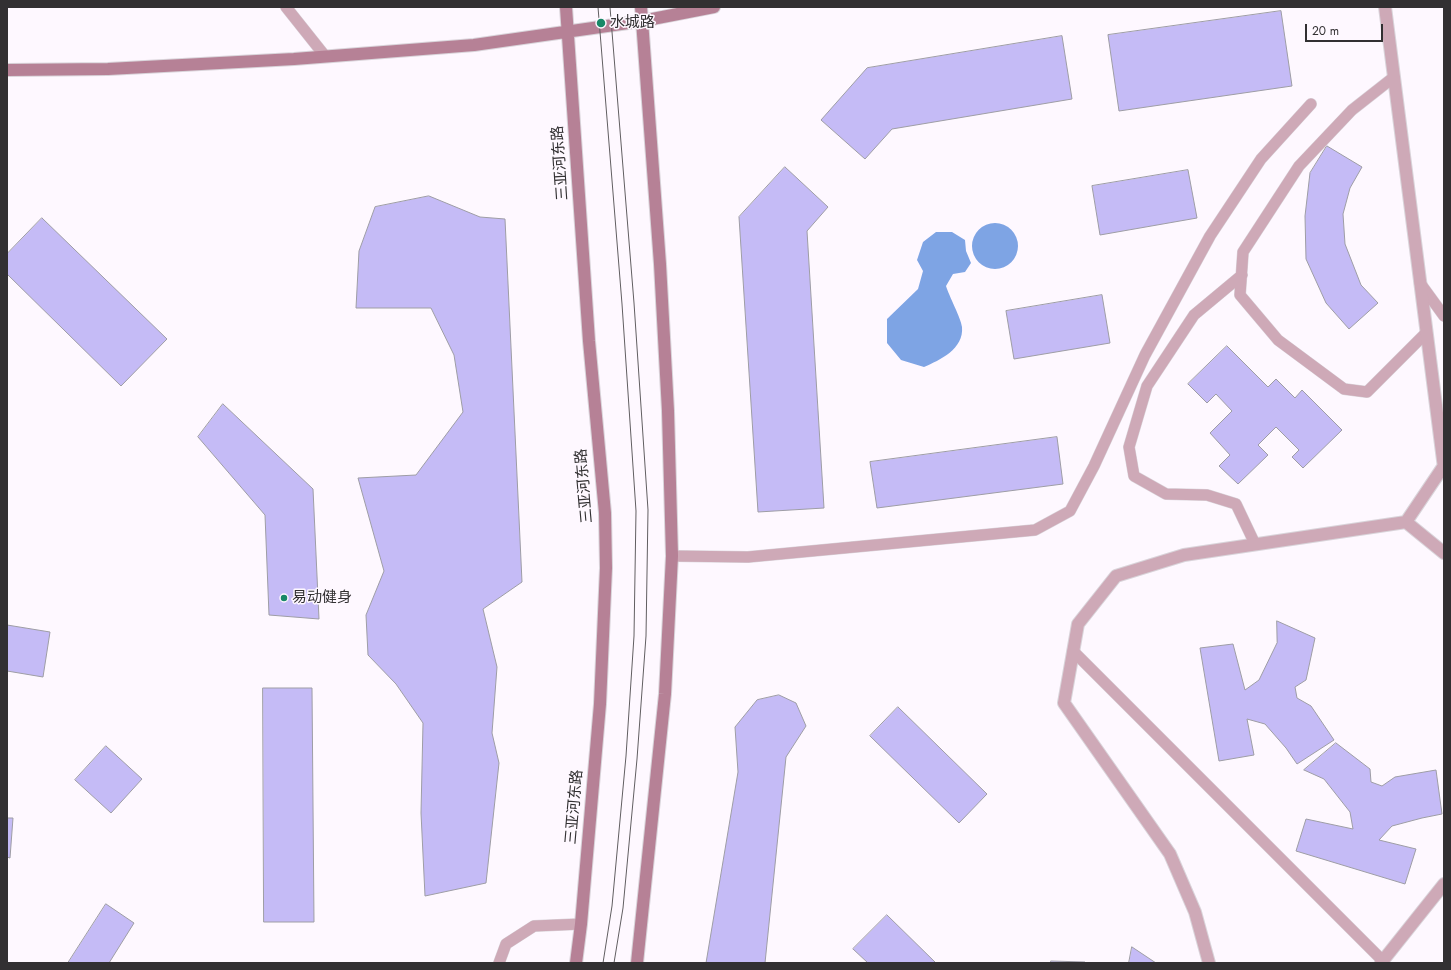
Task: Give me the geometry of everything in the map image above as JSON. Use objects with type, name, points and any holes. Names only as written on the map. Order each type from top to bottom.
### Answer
[{"type":"main road","name":"三亚河东路","points":[[566,7],[589,340],[605,514],[600,704],[581,924],[576,963]]},
{"type":"main road","points":[[637,963],[665,694],[672,556],[668,419],[660,264],[640,7]]},
{"type":"main road","points":[[7,70],[108,69],[325,56],[474,45],[642,21],[714,7]]},
{"type":"street","points":[[1209,963],[1195,912],[1170,854],[1064,703],[1073,651],[1078,624],[1116,576],[1184,555],[1406,522],[1443,468],[1386,7]]},
{"type":"street","points":[[1406,522],[1444,553]]},
{"type":"street","points":[[1382,962],[1444,884]]},
{"type":"lane","points":[[286,7],[325,56]]},
{"type":"lane","points":[[1394,78],[1352,110],[1299,166],[1243,252],[1240,295],[1278,340],[1344,389],[1367,392],[1426,333]]},
{"type":"lane","points":[[672,556],[748,557],[1034,530],[1070,512],[1094,466],[1145,355],[1210,236],[1262,159],[1311,104]]},
{"type":"lane","points":[[1242,275],[1194,315],[1148,386],[1129,447],[1134,476],[1166,494],[1207,495],[1236,504],[1255,544]]},
{"type":"lane","points":[[1420,283],[1444,316]]},
{"type":"lane","points":[[1073,651],[1382,962]]},
{"type":"lane","points":[[499,963],[506,944],[534,926],[581,924]]},
{"type":"water","points":[[1000,223],[1004,224],[1014,233],[1017,237],[1017,255],[1008,265],[1000,269],[990,269],[982,265],[973,255],[972,241],[976,233],[986,224]]},
{"type":"water","points":[[936,232],[952,232],[965,240],[966,251],[971,263],[965,272],[953,274],[946,286],[962,327],[962,335],[959,342],[950,353],[924,367],[901,360],[887,343],[887,319],[918,289],[923,271],[917,260],[923,242]]},
{"type":"building","points":[[1281,11],[1292,86],[1119,111],[1108,35]]},
{"type":"building","points":[[1062,36],[1072,99],[892,129],[865,159],[821,120],[867,68]]},
{"type":"building","points":[[1327,146],[1362,167],[1350,188],[1343,214],[1345,244],[1361,285],[1378,303],[1349,329],[1326,303],[1306,259],[1305,216],[1310,173]]},
{"type":"building","points":[[785,167],[828,207],[807,231],[824,508],[758,512],[739,217]]},
{"type":"building","points":[[1188,170],[1197,218],[1100,235],[1092,186]]},
{"type":"building","points":[[429,196],[480,217],[505,219],[522,582],[483,609],[497,667],[492,733],[499,763],[486,883],[425,896],[421,813],[423,723],[396,684],[368,655],[366,615],[384,571],[358,478],[416,475],[463,412],[454,355],[431,308],[356,308],[359,251],[375,207]]},
{"type":"building","points":[[42,218],[167,339],[121,386],[7,274],[7,254]]},
{"type":"building","points":[[1102,295],[1110,343],[1014,359],[1006,311]]},
{"type":"building","points":[[1227,346],[1268,387],[1276,379],[1295,398],[1302,390],[1342,430],[1303,468],[1292,457],[1299,450],[1276,427],[1258,445],[1268,455],[1238,484],[1219,466],[1230,455],[1210,433],[1232,411],[1216,394],[1207,403],[1188,384]]},
{"type":"building","points":[[223,404],[313,489],[319,619],[269,615],[265,515],[198,437]]},
{"type":"building","points":[[1057,437],[1063,484],[877,508],[870,462]]},
{"type":"building","points":[[1277,621],[1315,638],[1306,680],[1295,687],[1297,698],[1311,706],[1334,740],[1297,764],[1286,748],[1265,724],[1247,719],[1254,755],[1219,761],[1200,648],[1233,644],[1245,690],[1259,680],[1277,643]]},
{"type":"building","points":[[7,625],[50,632],[43,677],[7,671]]},
{"type":"building","points":[[263,688],[312,688],[314,922],[264,922]]},
{"type":"building","points":[[779,695],[796,703],[806,726],[786,757],[765,963],[706,963],[738,772],[735,727],[757,700]]},
{"type":"building","points":[[898,707],[987,794],[959,823],[870,736]]},
{"type":"building","points":[[1336,743],[1370,769],[1371,782],[1382,786],[1395,777],[1436,770],[1442,814],[1392,826],[1379,840],[1416,849],[1405,884],[1296,851],[1306,819],[1353,829],[1350,812],[1324,779],[1304,770]]},
{"type":"building","points":[[106,746],[142,779],[111,813],[75,780]]},
{"type":"building","points":[[7,818],[13,818],[10,858],[7,857]]},
{"type":"building","points":[[106,904],[134,923],[109,963],[68,963]]},
{"type":"building","points":[[887,915],[936,963],[868,963],[853,949]]},
{"type":"building","points":[[1132,947],[1156,963],[1129,963]]},
{"type":"building","points":[[1051,961],[1085,962],[1085,963],[1051,963]]},
{"type":"tram line","points":[[598,7],[622,304],[636,511],[634,636],[626,756],[612,906],[603,963]]},
{"type":"tram line","points":[[610,7],[634,303],[648,510],[646,636],[637,759],[623,908],[614,963]]},
{"type":"place","name":"水城路","points":[[601,23]]},
{"type":"place","name":"易动健身","points":[[284,598]]}]
